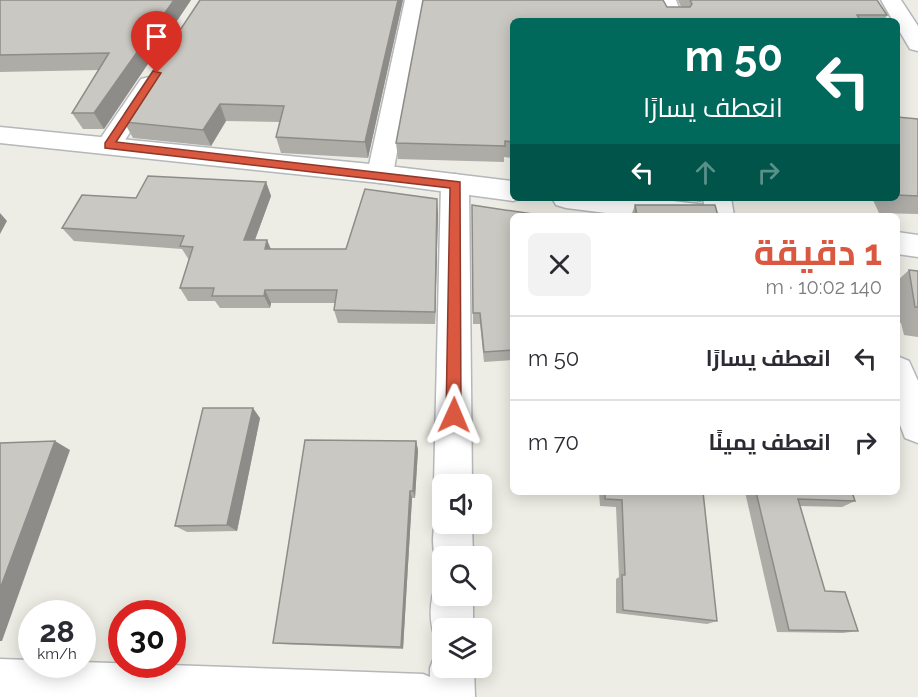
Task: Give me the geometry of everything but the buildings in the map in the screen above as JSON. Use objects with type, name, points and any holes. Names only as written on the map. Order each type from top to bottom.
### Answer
[{"type":"street","points":[[380,174],[415,0]]},
{"type":"street","points":[[666,0],[672,18]]},
{"type":"street","points":[[891,0],[918,44]]},
{"type":"street","points":[[109,145],[160,68]]},
{"type":"street","points":[[0,135],[380,174],[510,191]]},
{"type":"street","points":[[453,474],[456,184]]},
{"type":"street","points":[[590,201],[688,213]]},
{"type":"street","points":[[900,243],[918,246]]},
{"type":"street","points":[[900,379],[918,426]]},
{"type":"street","points":[[452,678],[452,697]]},
{"type":"street","points":[[0,681],[423,697]]},
{"type":"route","points":[[157,73],[109,145],[456,184],[454,415]]}]
